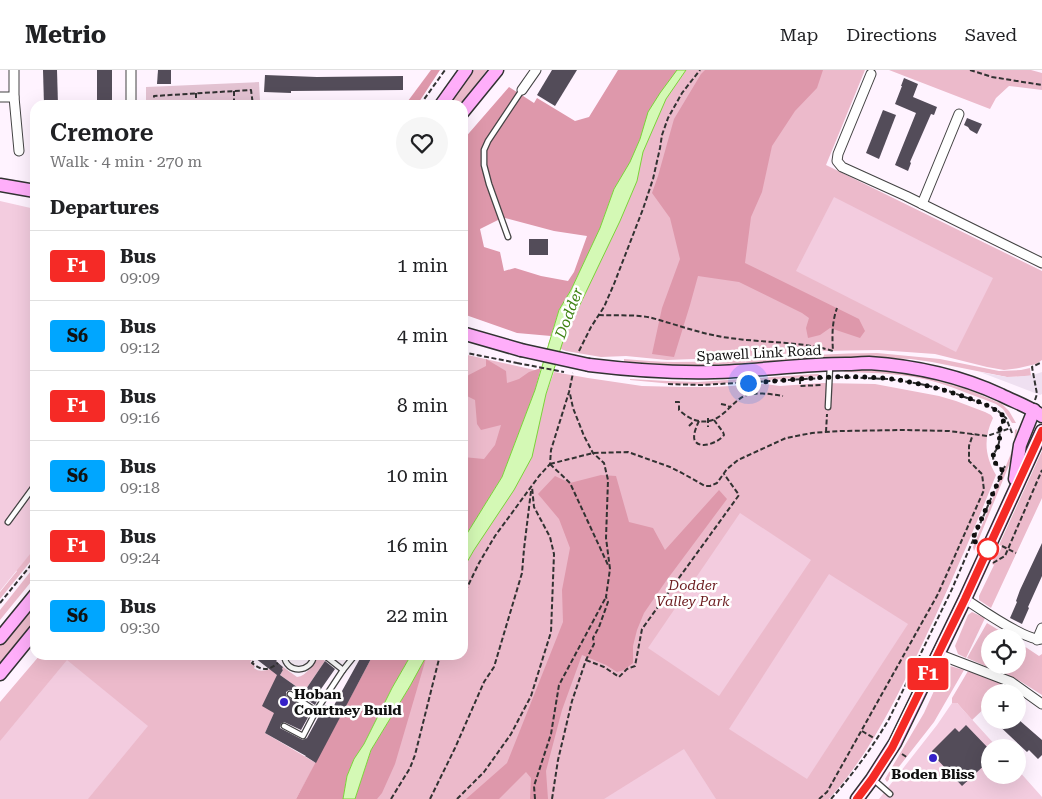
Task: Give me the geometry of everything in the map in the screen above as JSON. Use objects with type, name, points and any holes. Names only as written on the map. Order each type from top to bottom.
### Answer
[{"type":"street","points":[[14,70],[14,97],[19,151]]},
{"type":"street","points":[[131,70],[131,100]]},
{"type":"street","points":[[445,100],[466,70]]},
{"type":"street","points":[[468,106],[497,70]]},
{"type":"street","points":[[522,90],[536,70]]},
{"type":"street","points":[[871,74],[838,154],[837,161],[842,168],[922,204],[1042,263]]},
{"type":"street","points":[[0,97],[14,97]]},
{"type":"street","points":[[922,204],[959,114]]},
{"type":"street","points":[[0,186],[30,190]]},
{"type":"street","name":"Spawell Link Road","points":[[468,336],[589,365],[636,370],[714,372],[868,363],[921,369],[973,384],[1038,413]]},
{"type":"street","points":[[1014,492],[1020,445],[1038,413]]},
{"type":"street","points":[[857,799],[892,748],[965,599],[1042,431]]},
{"type":"street","points":[[965,599],[1003,623],[1039,639],[1042,628]]},
{"type":"street","points":[[0,638],[30,601]]},
{"type":"street","points":[[0,674],[30,637]]},
{"type":"street","points":[[938,654],[1011,682],[1042,704]]},
{"type":"lane","points":[[508,237],[489,184],[484,164],[484,150],[522,90]]},
{"type":"lane","points":[[828,407],[830,364]]},
{"type":"lane","points":[[8,522],[30,492]]},
{"type":"lane","points":[[286,660],[291,667],[300,670],[313,660]]},
{"type":"lane","points":[[330,660],[343,670]]},
{"type":"lane","points":[[284,726],[302,736],[316,711],[351,660]]},
{"type":"lane","points":[[290,694],[316,711]]},
{"type":"lane","points":[[872,779],[890,794]]},
{"type":"path","points":[[423,100],[444,70]]},
{"type":"path","points":[[580,348],[604,307],[643,209],[653,179],[662,135],[668,118],[682,93],[700,70]]},
{"type":"path","points":[[970,70],[992,77],[1042,85]]},
{"type":"path","points":[[154,100],[154,96],[251,90],[252,100]]},
{"type":"path","points":[[234,91],[234,100]]},
{"type":"path","points":[[196,93],[196,100]]},
{"type":"path","points":[[599,316],[651,318],[680,327],[729,338],[816,346],[833,351],[832,328],[837,308]]},
{"type":"path","points":[[468,353],[578,374]]},
{"type":"path","points":[[1037,394],[1032,367],[1042,362]]},
{"type":"path","points":[[468,587],[495,536],[550,464],[551,450],[569,392],[573,372]]},
{"type":"path","points":[[550,464],[593,453],[628,452],[670,467],[705,486],[710,486],[717,482],[738,460],[786,438],[826,432],[903,430],[949,431],[987,436],[1011,428],[1006,418],[989,406],[942,389],[890,379],[830,377],[701,385],[665,384]]},
{"type":"path","points":[[800,379],[800,386],[830,385]]},
{"type":"path","points":[[536,799],[534,786],[551,734],[559,685],[606,597],[610,569],[606,538],[608,480],[604,463],[593,453],[584,436],[569,392]]},
{"type":"path","points":[[675,402],[678,402],[683,414],[695,420],[708,422],[714,420],[740,399],[748,395],[783,396]]},
{"type":"path","points":[[721,404],[726,404],[730,407]]},
{"type":"path","points":[[826,432],[828,407]]},
{"type":"path","points":[[708,418],[708,428]]},
{"type":"path","points":[[1003,471],[993,456],[998,446],[1001,423],[1006,418]]},
{"type":"path","points":[[689,426],[695,420]]},
{"type":"path","points":[[699,421],[694,439],[702,444],[709,444],[722,438],[724,435],[714,420]]},
{"type":"path","points":[[819,799],[827,792],[938,594],[984,490],[982,474],[969,460],[969,446],[973,434]]},
{"type":"path","points":[[708,439],[709,444]]},
{"type":"path","points":[[832,799],[877,739],[889,719],[940,615],[1006,462]]},
{"type":"path","points":[[550,464],[570,483],[610,569]]},
{"type":"path","points":[[991,568],[993,564],[1005,556],[1042,470]]},
{"type":"path","points":[[586,660],[619,677],[627,669],[635,666],[642,629],[739,495],[724,473]]},
{"type":"path","points":[[430,799],[484,682],[494,667],[522,574],[532,487]]},
{"type":"path","points":[[457,799],[484,772],[511,734],[531,696],[551,632],[554,554],[550,537],[534,507],[532,487]]},
{"type":"path","points":[[1001,546],[1016,552]]},
{"type":"path","points":[[0,603],[30,566]]},
{"type":"path","points":[[552,799],[558,760],[572,701],[586,660],[594,644],[593,638],[608,602],[606,597]]},
{"type":"path","points":[[254,660],[252,663],[257,668],[266,669],[280,660]]},
{"type":"path","points":[[391,799],[410,768],[415,755],[439,660]]},
{"type":"path","points":[[862,731],[874,738]]},
{"type":"path","points":[[900,754],[908,758]]},
{"type":"green space","points":[[474,70],[487,70],[464,100],[453,100]]},
{"type":"green space","points":[[678,70],[865,70],[826,165],[1042,271],[1042,360],[1036,364],[1004,370],[935,354],[879,350],[818,351],[747,357],[667,360],[626,356],[601,357],[566,351],[548,344],[608,208],[614,189]]},
{"type":"green space","points":[[889,70],[1031,70],[1042,73],[1042,90],[1009,86],[996,98],[990,109]]},
{"type":"green space","points":[[834,197],[993,278],[956,352],[796,271]]},
{"type":"green space","points":[[0,201],[30,208],[30,554],[0,591]]},
{"type":"green space","points":[[877,353],[940,359],[999,371],[1030,368],[1031,376],[1007,377],[911,359],[859,357],[687,366],[624,362],[624,359],[699,362],[827,354]]},
{"type":"green space","points":[[468,355],[539,371],[468,510]]},
{"type":"green space","points":[[852,369],[918,375],[969,390],[1002,404],[1016,423],[1012,423],[1003,409],[996,404],[946,385],[903,375],[843,372]]},
{"type":"green space","name":"Dodder Valley Park","points":[[554,372],[642,386],[713,387],[765,384],[780,386],[822,383],[875,384],[939,396],[991,415],[993,418],[988,433],[987,447],[989,461],[996,475],[968,542],[949,587],[889,711],[868,748],[829,799],[355,799],[424,660],[468,660],[468,560],[546,394]]},
{"type":"green space","points":[[818,374],[821,376],[701,385],[630,380],[698,382]]},
{"type":"green space","points":[[1017,429],[1016,448],[974,551],[973,547],[1014,446],[1015,430]]},
{"type":"green space","points":[[1042,451],[1042,498],[991,608],[979,600],[979,596],[994,565],[992,564],[996,552],[999,553],[1002,546],[999,545]]},
{"type":"green space","points":[[740,513],[811,560],[719,696],[648,648]]},
{"type":"green space","points":[[30,547],[30,562],[0,599],[0,592],[17,571],[14,568]]},
{"type":"green space","points":[[30,572],[30,583],[0,620],[0,610]]},
{"type":"green space","points":[[829,574],[908,624],[807,779],[729,729]]},
{"type":"green space","points":[[30,609],[30,626],[0,663],[0,646]]},
{"type":"green space","points":[[972,612],[985,618],[966,658],[958,654],[955,646],[968,615]]},
{"type":"green space","points":[[987,623],[997,629],[984,629]]},
{"type":"green space","points":[[981,634],[981,664],[967,658]]},
{"type":"green space","points":[[1026,647],[1039,656],[1042,654],[1042,695],[1020,681],[1004,674],[1026,674]]},
{"type":"green space","points":[[36,660],[252,660],[250,662],[255,666],[254,668],[262,671],[270,669],[278,674],[282,707],[273,716],[265,733],[316,763],[296,799],[0,799],[0,702]]},
{"type":"green space","points":[[67,660],[148,726],[88,799],[0,799],[0,741]]},
{"type":"green space","points":[[316,660],[325,661],[304,692],[280,675],[283,667],[297,677],[310,669]]},
{"type":"green space","points":[[950,666],[964,670],[934,722],[887,782],[885,779],[924,713],[943,671]]},
{"type":"green space","points":[[968,671],[1002,684],[981,684],[981,712],[972,720],[957,703],[952,703],[952,698]]},
{"type":"green space","points":[[952,703],[957,703],[990,739],[981,739],[981,784],[1026,784],[1026,779],[1042,799],[879,799]]},
{"type":"green space","points":[[684,749],[716,799],[604,799]]},
{"type":"shaded area","points":[[431,70],[440,70],[420,100],[409,100]]},
{"type":"shaded area","points":[[618,70],[678,70],[614,189],[600,228],[571,290],[559,310],[551,336],[517,333],[468,316],[468,134],[509,87],[534,103],[537,98],[575,121],[589,117]],"holes":[[[505,218],[554,231],[587,236],[574,272],[568,281],[541,276],[515,268],[504,271],[500,252],[484,247],[480,229]]]},
{"type":"shaded area","points":[[705,70],[823,70],[817,88],[795,111],[772,146],[762,192],[751,217],[745,263],[859,319],[865,331],[860,338],[830,328],[820,335],[808,338],[806,328],[809,318],[802,313],[739,282],[698,276],[674,357],[652,354],[662,308],[680,259],[670,218],[652,193],[674,119]]},
{"type":"shaded area","points":[[259,82],[260,100],[146,100],[146,87]]},
{"type":"shaded area","points":[[486,359],[506,371],[507,383],[541,368],[535,390],[502,477],[468,532],[468,457],[484,459],[495,445],[501,425],[481,430],[477,424],[475,400],[468,396],[468,375],[486,366]]},
{"type":"shaded area","points":[[980,372],[1015,377],[1042,372],[1042,394],[1040,395]]},
{"type":"shaded area","points":[[601,475],[616,476],[629,522],[653,528],[665,550],[719,490],[727,499],[644,613],[633,646],[633,663],[624,670],[617,672],[582,655],[562,710],[546,771],[548,799],[530,799],[531,778],[526,772],[499,799],[466,799],[507,763],[563,622],[562,590],[570,548],[559,519],[538,494],[555,476],[570,483]]},
{"type":"shaded area","points":[[370,660],[408,660],[364,744],[354,759],[347,776],[343,799],[296,799]]},
{"type":"shaded area","points":[[422,660],[426,660],[395,764],[382,793],[377,799],[355,799],[371,750],[410,686]]},
{"type":"water","name":"Dodder","points":[[677,70],[686,70],[666,99],[643,152],[637,181],[620,221],[564,338],[546,394],[532,457],[514,490],[468,560],[468,532],[502,477],[535,390],[559,310],[571,290],[600,228],[614,189],[630,162],[640,139],[648,112]]},
{"type":"water","points":[[408,660],[424,660],[371,750],[355,799],[343,799],[347,776],[354,759],[364,744]]},
{"type":"building","points":[[43,70],[57,70],[58,100],[44,100]]},
{"type":"building","points":[[97,70],[112,70],[112,100],[97,100]]},
{"type":"building","points":[[158,70],[171,70],[171,84],[157,84]]},
{"type":"building","points":[[552,70],[577,70],[555,106],[537,95]]},
{"type":"building","points":[[265,75],[317,77],[403,76],[403,90],[264,92]]},
{"type":"building","points":[[904,78],[918,84],[913,97],[937,107],[934,115],[931,114],[910,162],[908,171],[895,165],[916,113],[895,104]]},
{"type":"building","points":[[883,110],[896,115],[879,159],[866,153]]},
{"type":"building","points":[[967,118],[982,124],[977,134],[964,125]]},
{"type":"building","points":[[529,239],[548,239],[548,255],[529,255]]},
{"type":"building","points":[[1042,543],[1042,576],[1022,624],[1010,618],[1020,590]]},
{"type":"building","points":[[258,660],[277,660],[283,667],[280,675],[304,692],[325,661],[335,669],[314,699],[317,701],[315,705],[292,690],[286,692],[288,697],[311,712],[301,730],[284,722],[280,728],[303,740],[307,738],[325,705],[332,709],[359,660],[370,660],[316,763],[265,733],[274,713],[262,706],[277,675]]},
{"type":"building","points":[[966,725],[981,741],[981,768],[962,786],[934,756],[932,751],[955,728],[959,732]]},
{"type":"building","points":[[1026,726],[1042,740],[1042,755],[1038,759],[1029,750],[1026,751],[1026,739],[1013,739],[1003,729],[1026,729]]},
{"type":"bus line","name":"F1","points":[[857,799],[892,748],[965,599],[1042,431]]},
{"type":"place","name":"Hoban Courtney Build","points":[[284,702]]},
{"type":"place","name":"Boden Bliss","points":[[933,758]]},
{"type":"route","points":[[748,383],[830,377],[890,379],[942,389],[997,410],[1006,418],[1001,423],[998,446],[993,456],[1003,471],[972,540],[988,549]]}]
